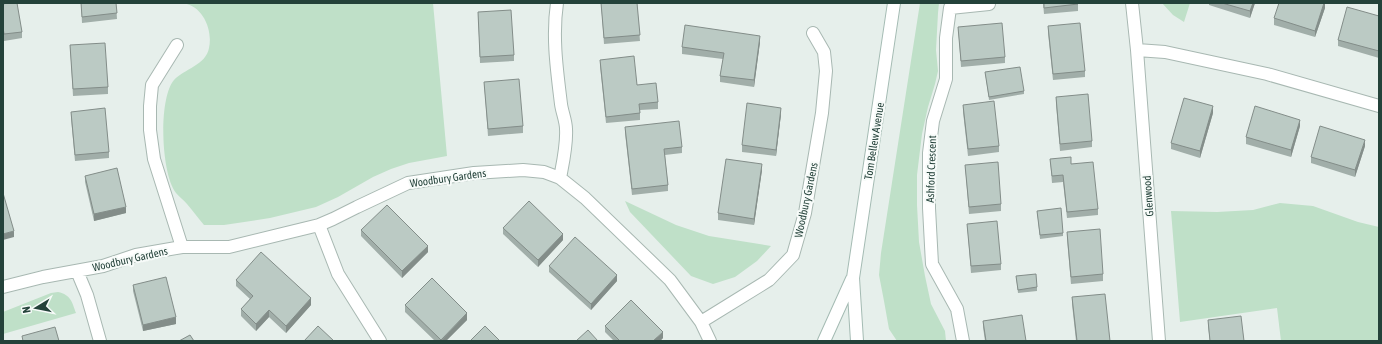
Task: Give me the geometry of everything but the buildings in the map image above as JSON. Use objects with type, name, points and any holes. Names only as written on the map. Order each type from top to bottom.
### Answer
[{"type":"street","points":[[557,3],[555,17],[556,59],[561,106],[566,128],[560,178]]},
{"type":"street","name":"Tom Bellew Avenue","points":[[857,341],[853,278],[894,3]]},
{"type":"street","name":"Glenwood","points":[[1132,3],[1137,50],[1159,341]]},
{"type":"street","name":"Ashford Crescent","points":[[963,341],[957,309],[932,264],[929,208],[929,153],[933,121],[946,79],[946,38],[950,8],[990,4]]},
{"type":"street","name":"Woodbury Gardens","points":[[701,322],[769,280],[793,255],[805,213],[822,113],[826,71],[824,52],[813,33]]},
{"type":"street","name":"Woodbury Gardens","points":[[176,45],[152,85],[150,130],[154,160],[182,247]]},
{"type":"street","points":[[1137,50],[1165,52],[1268,74],[1379,106]]},
{"type":"street","name":"Woodbury Gardens","points":[[3,287],[43,277],[102,266],[136,255],[182,247],[229,247],[319,225],[408,183],[474,173],[523,170],[544,172],[560,178],[616,226],[670,280],[701,322],[710,341]]},
{"type":"street","points":[[319,225],[338,274],[380,341]]},
{"type":"street","name":"Woodbury Gardens","points":[[77,271],[87,295],[100,341]]},
{"type":"street","name":"Tom Bellew Avenue","points":[[824,341],[853,278]]},
{"type":"green space","points":[[183,3],[433,3],[447,156],[409,163],[391,169],[316,207],[270,218],[224,225],[204,225],[176,193],[171,183],[167,170],[163,136],[165,103],[174,80],[204,59],[209,48],[210,41],[208,27],[205,20],[196,9]]},
{"type":"green space","points":[[920,3],[939,3],[936,50],[938,71],[922,134],[917,175],[919,242],[931,304],[945,331],[946,341],[897,341],[889,329],[879,275],[881,253]]},
{"type":"green space","points":[[1162,3],[1190,3],[1184,22],[1173,15]]},
{"type":"green space","points":[[625,201],[676,225],[709,236],[771,246],[757,261],[735,277],[713,284],[691,276],[630,212]]},
{"type":"green space","points":[[1280,203],[1313,206],[1358,222],[1379,227],[1379,341],[1281,341],[1277,308],[1180,322],[1171,211],[1217,212],[1253,210]]},
{"type":"green space","points":[[58,292],[68,297],[72,302],[76,313],[3,334],[3,312],[51,293]]}]
